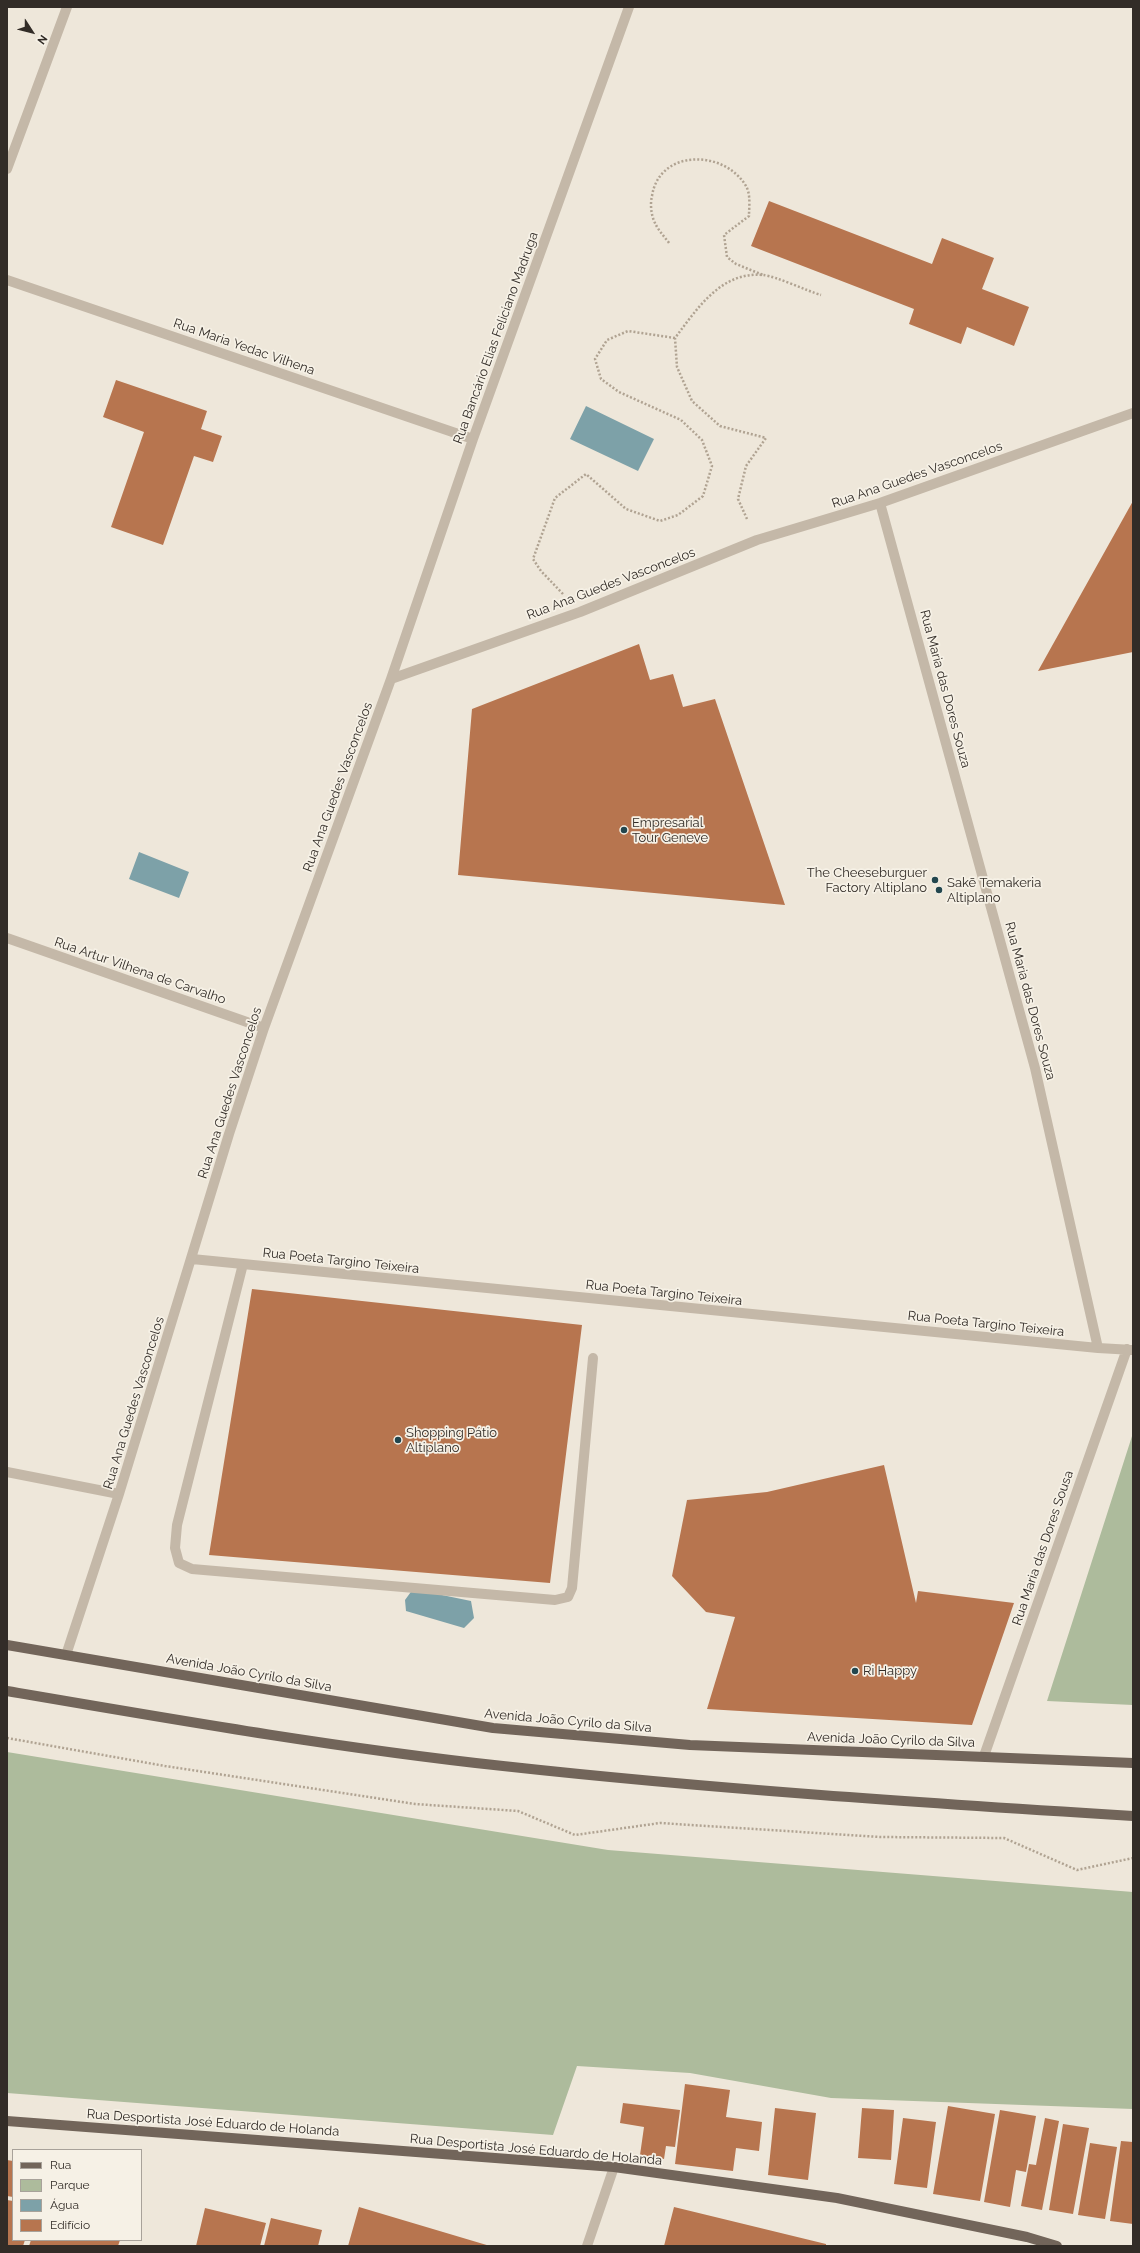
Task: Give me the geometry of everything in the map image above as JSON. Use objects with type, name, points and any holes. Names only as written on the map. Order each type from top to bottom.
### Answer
[{"type":"main road","name":"Avenida João Cyrilo da Silva","points":[[7,1645],[493,1728],[690,1745],[1133,1763]]},
{"type":"main road","points":[[7,1691],[318,1741],[500,1766],[776,1793],[1133,1816]]},
{"type":"main road","name":"Rua Desportista José Eduardo de Holanda","points":[[7,2120],[614,2167],[837,2198],[1027,2237],[1057,2246]]},
{"type":"street","points":[[7,169],[67,7]]},
{"type":"street","name":"Rua Bancário Elias Feliciano Madruga","points":[[391,679],[473,439],[629,7]]},
{"type":"street","name":"Rua Maria Yedac Vilhena","points":[[7,280],[473,439]]},
{"type":"street","name":"Rua Ana Guedes Vasconcelos","points":[[66,1655],[120,1494],[229,1134],[264,1028],[391,679],[580,612],[757,540],[880,503],[1133,413]]},
{"type":"street","name":"Rua Maria das Dores Souza","points":[[880,503],[1035,1068],[1098,1348]]},
{"type":"street","name":"Rua Artur Vilhena de Carvalho","points":[[7,938],[264,1028]]},
{"type":"street","name":"Rua Poeta Targino Teixeira","points":[[192,1259],[1130,1350]]},
{"type":"street","points":[[243,1264],[177,1525],[175,1548],[179,1563],[192,1569],[555,1600],[568,1597],[572,1588],[593,1358]]},
{"type":"street","name":"Rua Maria das Dores Sousa","points":[[984,1756],[1130,1350]]},
{"type":"street","points":[[7,1472],[120,1494]]},
{"type":"street","points":[[587,2246],[614,2167]]},
{"type":"path","points":[[669,243],[654,222],[650,204],[653,190],[662,174],[679,162],[696,158],[715,161],[733,171],[746,187],[750,202],[749,216],[724,235],[727,257],[736,264],[763,275],[821,295]]},
{"type":"path","points":[[757,540],[738,499],[746,466],[766,438],[720,426],[692,401],[677,367],[675,338],[707,297],[732,279],[763,275]]},
{"type":"path","points":[[580,612],[541,571],[533,559],[555,498],[586,474],[626,509],[660,521],[678,515],[703,496],[712,466],[702,440],[681,420],[619,392],[601,379],[595,359],[607,340],[628,331],[675,338]]},
{"type":"path","points":[[7,1738],[173,1767],[415,1804],[518,1811],[576,1835],[660,1823],[880,1837],[1004,1838],[1077,1870],[1133,1858]]},
{"type":"green space","points":[[1133,1433],[1133,1705],[1047,1701]]},
{"type":"green space","points":[[7,1752],[608,1850],[1133,1892],[1133,2109],[831,2098],[690,2073],[577,2066],[553,2135],[7,2093]]},
{"type":"water","points":[[586,406],[654,439],[638,471],[570,439]]},
{"type":"water","points":[[139,852],[189,872],[179,898],[129,879]]},
{"type":"water","points":[[413,1589],[471,1601],[474,1618],[464,1628],[406,1611],[405,1600]]},
{"type":"building","points":[[769,201],[932,264],[942,238],[994,258],[982,289],[1029,307],[1014,346],[967,327],[961,344],[909,324],[914,309],[751,246]]},
{"type":"building","points":[[116,380],[207,411],[201,429],[222,436],[213,462],[194,456],[163,545],[111,527],[144,432],[103,417]]},
{"type":"building","points":[[1133,501],[1133,652],[1038,671]]},
{"type":"building","points":[[639,644],[650,680],[673,674],[683,707],[715,699],[785,905],[458,875],[472,709]]},
{"type":"building","name":"Shopping Pátio Altiplano","points":[[252,1289],[582,1325],[550,1583],[209,1555]]},
{"type":"building","points":[[884,1465],[916,1603],[918,1591],[1014,1603],[972,1725],[707,1709],[735,1617],[706,1612],[672,1576],[687,1500],[767,1492]]},
{"type":"building","points":[[685,2084],[730,2090],[726,2117],[762,2122],[759,2151],[736,2148],[733,2171],[675,2164]]},
{"type":"building","points":[[623,2103],[680,2110],[675,2147],[666,2146],[664,2159],[640,2155],[644,2127],[620,2123]]},
{"type":"building","points":[[948,2106],[995,2114],[980,2201],[933,2194]]},
{"type":"building","points":[[775,2108],[816,2113],[808,2180],[768,2175]]},
{"type":"building","points":[[862,2108],[894,2110],[891,2160],[858,2158]]},
{"type":"building","points":[[1000,2110],[1036,2116],[1026,2172],[1016,2170],[1010,2207],[984,2202]]},
{"type":"building","points":[[903,2118],[936,2122],[927,2188],[894,2184]]},
{"type":"building","points":[[1045,2118],[1059,2121],[1042,2210],[1021,2206],[1029,2164],[1036,2165]]},
{"type":"building","points":[[1063,2124],[1089,2128],[1073,2214],[1049,2210]]},
{"type":"building","points":[[1121,2141],[1133,2142],[1133,2224],[1110,2221]]},
{"type":"building","points":[[1090,2143],[1117,2147],[1105,2219],[1078,2215]]},
{"type":"building","points":[[7,2160],[12,2161],[12,2197],[7,2196]]},
{"type":"building","points":[[7,2200],[12,2201],[12,2241],[25,2241],[23,2246],[7,2246]]},
{"type":"building","points":[[359,2207],[490,2246],[348,2246]]},
{"type":"building","points":[[674,2207],[826,2244],[826,2246],[664,2246]]},
{"type":"building","points":[[205,2208],[266,2223],[260,2246],[196,2246]]},
{"type":"building","points":[[271,2218],[322,2230],[318,2246],[264,2246]]},
{"type":"building","points":[[31,2241],[120,2241],[118,2246],[29,2246]]},
{"type":"place","name":"Empresarial Tour Geneve","points":[[624,830]]},
{"type":"place","name":"The Cheeseburguer Factory Altiplano","points":[[935,880]]},
{"type":"place","name":"Sakē Temakeria Altiplano","points":[[939,890]]},
{"type":"place","name":"Shopping Pátio Altiplano","points":[[398,1440]]},
{"type":"place","name":"Ri Happy","points":[[855,1671]]}]
